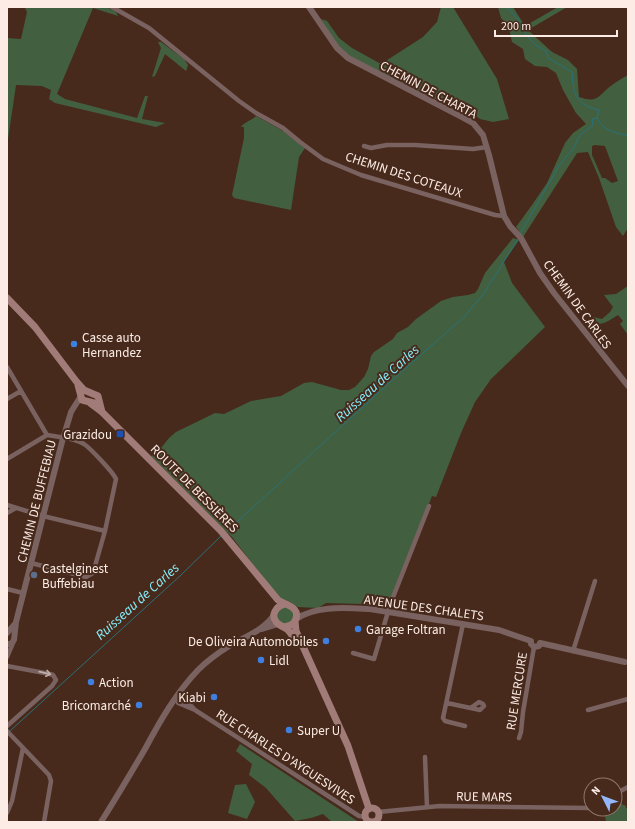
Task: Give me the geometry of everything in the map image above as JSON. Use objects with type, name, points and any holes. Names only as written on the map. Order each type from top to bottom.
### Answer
[{"type":"main road","points":[[7,298],[35,327],[76,381],[85,398],[94,404],[98,400],[96,395],[85,398]]},
{"type":"main road","name":"ROUTE DE BESSIÈRES","points":[[85,398],[102,412],[224,533],[265,586],[278,600],[290,605],[294,609],[296,615],[296,631],[348,746],[370,809]]},
{"type":"main road","name":"ROUTE DE BESSIÈRES","points":[[98,400],[102,412]]},
{"type":"main road","name":"ROUTE DE BESSIÈRES","points":[[265,586],[275,612],[275,620],[291,633],[310,664]]},
{"type":"main road","points":[[275,612],[279,606],[285,604]]},
{"type":"main road","points":[[281,626],[290,625],[295,620]]},
{"type":"main road","points":[[370,809],[374,809],[378,812],[378,820],[374,822],[369,821],[366,817],[367,812],[370,809]]},
{"type":"street","name":"CHEMIN DES COTEAUX","points":[[112,7],[148,28],[239,101],[282,128],[323,159],[361,175],[495,215],[504,216]]},
{"type":"street","name":"CHEMIN DE CHARTA","points":[[309,7],[334,44],[348,58],[473,123],[482,132],[504,216],[515,232]]},
{"type":"street","points":[[364,146],[370,148],[387,145],[415,146],[473,150],[487,147]]},
{"type":"street","name":"CHEMIN DE CARLES","points":[[515,232],[521,238],[540,273],[554,293],[628,386]]},
{"type":"street","points":[[7,367],[47,434],[85,444],[114,476],[116,482],[105,531],[93,573],[90,576],[86,577],[31,564]]},
{"type":"street","points":[[7,399],[21,391]]},
{"type":"street","name":"CHEMIN DE BUFFEBIAU","points":[[10,643],[63,438],[73,409],[85,398]]},
{"type":"street","points":[[7,459],[47,434]]},
{"type":"street","points":[[7,505],[43,516],[105,531]]},
{"type":"street","points":[[353,653],[374,659],[387,612],[429,506]]},
{"type":"street","points":[[7,514],[16,508]]},
{"type":"street","points":[[573,651],[595,581]]},
{"type":"street","points":[[7,589],[23,594]]},
{"type":"street","name":"AVENUE DES CHALETS","points":[[295,620],[311,612],[331,609],[354,608],[387,612],[498,630],[532,644],[533,638],[537,638],[540,640],[540,643],[627,663]]},
{"type":"street","name":"AVENUE DES CHALETS","points":[[294,609],[311,612]]},
{"type":"street","points":[[101,822],[145,749],[198,670],[230,646],[257,631],[268,622],[275,612]]},
{"type":"street","name":"CHEMIN DE BUFFEBIAU","points":[[7,633],[16,622]]},
{"type":"street","points":[[463,624],[443,718],[445,721],[465,726]]},
{"type":"street","points":[[257,631],[281,626]]},
{"type":"street","points":[[7,633],[10,633],[7,658]]},
{"type":"street","name":"RUE MERCURE","points":[[519,738],[522,732],[523,712],[532,644]]},
{"type":"street","points":[[7,666],[50,674],[53,675],[56,680],[52,686],[7,726]]},
{"type":"street","name":"RUE CHARLES D'AYGUESVIVES","points":[[179,699],[195,710]]},
{"type":"street","name":"RUE CHARLES D'AYGUESVIVES","points":[[179,699],[359,816],[366,817]]},
{"type":"street","points":[[588,710],[628,699]]},
{"type":"street","points":[[447,703],[472,708]]},
{"type":"street","points":[[7,731],[48,775],[51,781],[44,822]]},
{"type":"street","points":[[7,813],[12,801],[23,748]]},
{"type":"street","points":[[425,757],[427,807]]},
{"type":"street","name":"RUE MARS","points":[[378,812],[427,807],[583,807]]},
{"type":"green space","points":[[11,7],[107,7],[116,12],[118,16],[93,8],[57,94],[65,99],[137,118],[145,96],[148,96],[142,119],[165,123],[156,127],[55,103],[49,99],[51,90],[42,86],[16,85],[7,146],[7,38],[21,39],[27,12],[25,8]]},
{"type":"green space","points":[[441,7],[453,7],[497,79],[509,119],[493,122],[480,119],[472,113],[446,104],[350,57],[339,48],[321,19],[327,21],[339,38],[352,48],[381,64],[423,37],[437,22]]},
{"type":"green space","points":[[498,7],[513,7],[525,26],[558,7],[567,7],[528,30],[552,52],[568,60],[577,69],[579,97],[595,99],[628,75],[628,228],[623,236],[616,227],[599,178],[588,152],[577,153],[523,237],[516,227],[547,183],[565,143],[573,133],[586,124],[576,113],[563,90],[556,73],[547,67],[535,66],[525,59],[523,49],[512,42],[509,28],[501,18]],"holes":[[[592,146],[605,146],[618,181],[612,183],[605,178],[602,178],[592,155]]]},
{"type":"green space","points":[[158,42],[161,42],[184,59],[188,65],[186,71],[165,54],[155,76],[152,77],[161,48]]},
{"type":"green space","points":[[256,116],[285,132],[305,148],[299,157],[291,210],[234,198],[232,195],[244,138],[244,127],[241,127]]},
{"type":"green space","points":[[513,238],[519,240],[504,262],[512,283],[545,327],[491,379],[475,402],[436,497],[432,496],[388,608],[363,604],[326,603],[318,608],[298,607],[279,598],[232,537],[151,456],[157,453],[176,432],[215,413],[224,414],[251,401],[281,396],[304,383],[312,382],[341,390],[349,390],[355,387],[364,377],[368,369],[371,356],[374,352],[393,339],[397,333],[408,327],[416,319],[441,301],[475,293],[485,273]]},
{"type":"green space","points":[[628,286],[628,335],[620,324],[623,321],[618,315],[602,324],[589,323],[593,317],[602,319],[613,307],[604,295],[616,294]]},
{"type":"green space","points":[[282,607],[290,608],[294,614],[292,622],[285,624],[278,621],[277,613]]},
{"type":"green space","points":[[240,744],[359,822],[332,822],[323,814],[295,821],[266,788],[249,775],[252,764],[236,751]]},
{"type":"green space","points":[[246,784],[255,802],[247,819],[228,813],[235,785]]},
{"type":"green space","points":[[623,805],[626,806],[628,809],[628,822],[606,822],[605,817],[623,817]]},
{"type":"waterway","name":"Ruisseau de Carles","points":[[507,7],[522,24],[527,36],[536,45],[546,51],[548,58],[572,72],[573,87],[581,102],[591,108],[599,110],[597,118],[592,119],[593,125],[580,135],[573,149],[560,164],[520,234]]},
{"type":"waterway","points":[[597,118],[603,126],[610,131],[628,135]]},
{"type":"waterway","name":"Ruisseau de Carles","points":[[227,531],[390,382],[464,317],[484,293],[518,239]]},
{"type":"waterway","name":"Ruisseau de Carles","points":[[10,731],[181,575],[221,536]]},
{"type":"place","name":"Casse auto Hernandez","points":[[74,344]]},
{"type":"place","name":"Grazidou","points":[[120,434]]},
{"type":"place","name":"Castelginest Buffebiau","points":[[34,575]]},
{"type":"place","name":"Garage Foltran","points":[[358,629]]},
{"type":"place","name":"De Oliveira Automobiles","points":[[326,641]]},
{"type":"place","name":"Lidl","points":[[261,660]]},
{"type":"place","name":"Action","points":[[91,682]]},
{"type":"place","name":"Kiabi","points":[[214,697]]},
{"type":"place","name":"Bricomarché","points":[[139,705]]},
{"type":"place","name":"Super U","points":[[289,730]]}]
